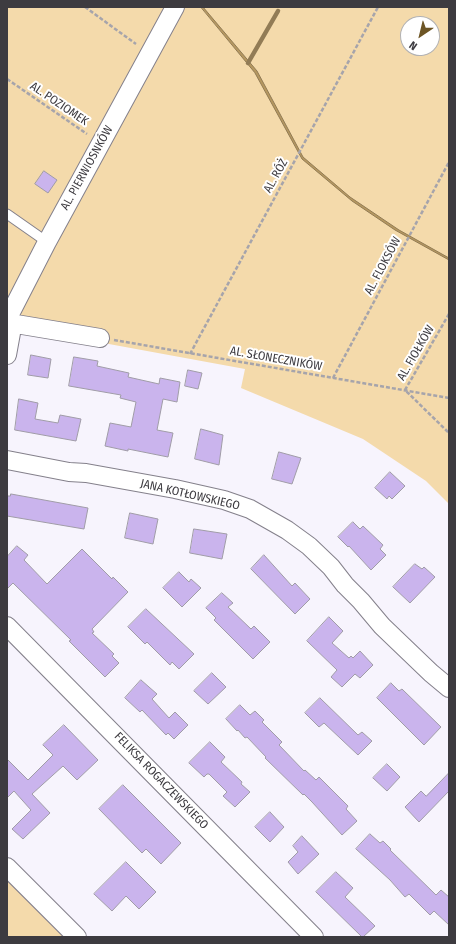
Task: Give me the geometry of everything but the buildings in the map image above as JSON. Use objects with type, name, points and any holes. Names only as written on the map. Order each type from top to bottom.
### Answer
[{"type":"street","name":"AL. PIERWIOSNKÓW","points":[[7,355],[10,328],[9,316],[47,242],[175,7]]},
{"type":"street","points":[[10,328],[100,338]]},
{"type":"street","name":"JANA KOTŁOWSKIEGO","points":[[7,460],[69,472],[86,473],[175,489],[224,500],[250,509],[287,530],[309,546],[331,567],[382,626],[431,673],[449,688]]},
{"type":"street","name":"FELIKSA ROGACZEWSKIEGO","points":[[7,626],[314,937]]},
{"type":"street","points":[[7,867],[77,937]]},
{"type":"lane","points":[[7,214],[47,242]]},
{"type":"path","points":[[85,7],[150,54]]},
{"type":"path","name":"AL. RÓŻ","points":[[190,354],[378,7]]},
{"type":"path","name":"AL. POZIOMEK","points":[[7,79],[101,144]]},
{"type":"path","name":"AL. FLOKSÓW","points":[[332,378],[449,162]]},
{"type":"path","name":"AL. FIOŁKÓW","points":[[449,314],[405,390],[449,433]]},
{"type":"path","name":"AL. SŁONECZNIKÓW","points":[[100,338],[449,398]]},
{"type":"shaded area","points":[[7,7],[169,7],[7,305]]},
{"type":"shaded area","points":[[185,7],[449,7],[449,504],[426,481],[363,439],[241,388],[245,369],[98,342],[15,317]]},
{"type":"shaded area","points":[[201,7],[203,7],[257,71],[303,157],[350,197],[399,230],[449,258],[449,260],[395,230],[352,201],[302,159],[255,73]]},
{"type":"shaded area","points":[[7,873],[70,937],[7,937]]},
{"type":"waterway","points":[[248,63],[278,11]]}]
